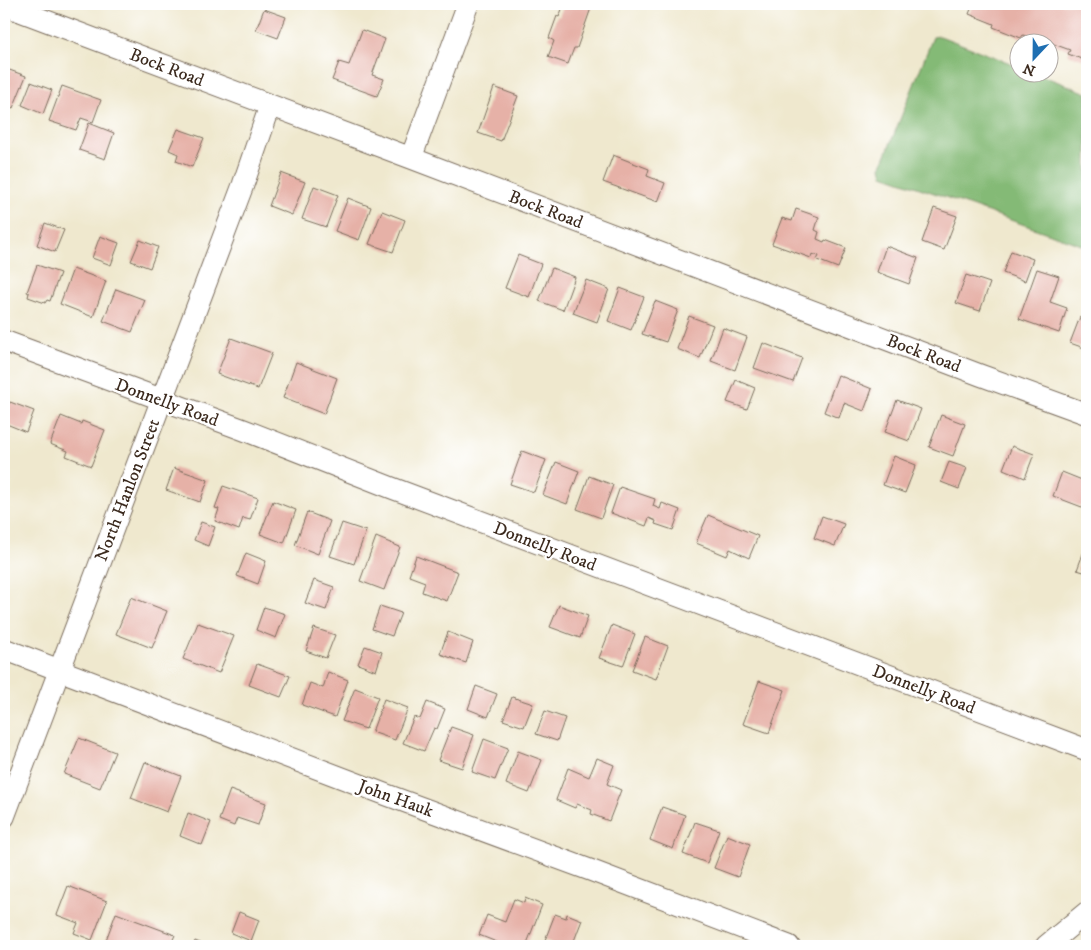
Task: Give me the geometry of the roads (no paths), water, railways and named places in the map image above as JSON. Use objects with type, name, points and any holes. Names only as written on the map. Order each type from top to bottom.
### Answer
[{"type":"street","points":[[410,158],[468,4]]},
{"type":"street","name":"Bock Road","points":[[4,5],[1087,414]]},
{"type":"street","name":"North Hanlon Street","points":[[4,817],[243,185],[270,106]]},
{"type":"street","name":"Donnelly Road","points":[[4,341],[244,430],[392,488],[1087,750]]},
{"type":"street","name":"John Hauk","points":[[4,649],[789,946]]},
{"type":"street","points":[[1046,946],[1087,912]]}]
